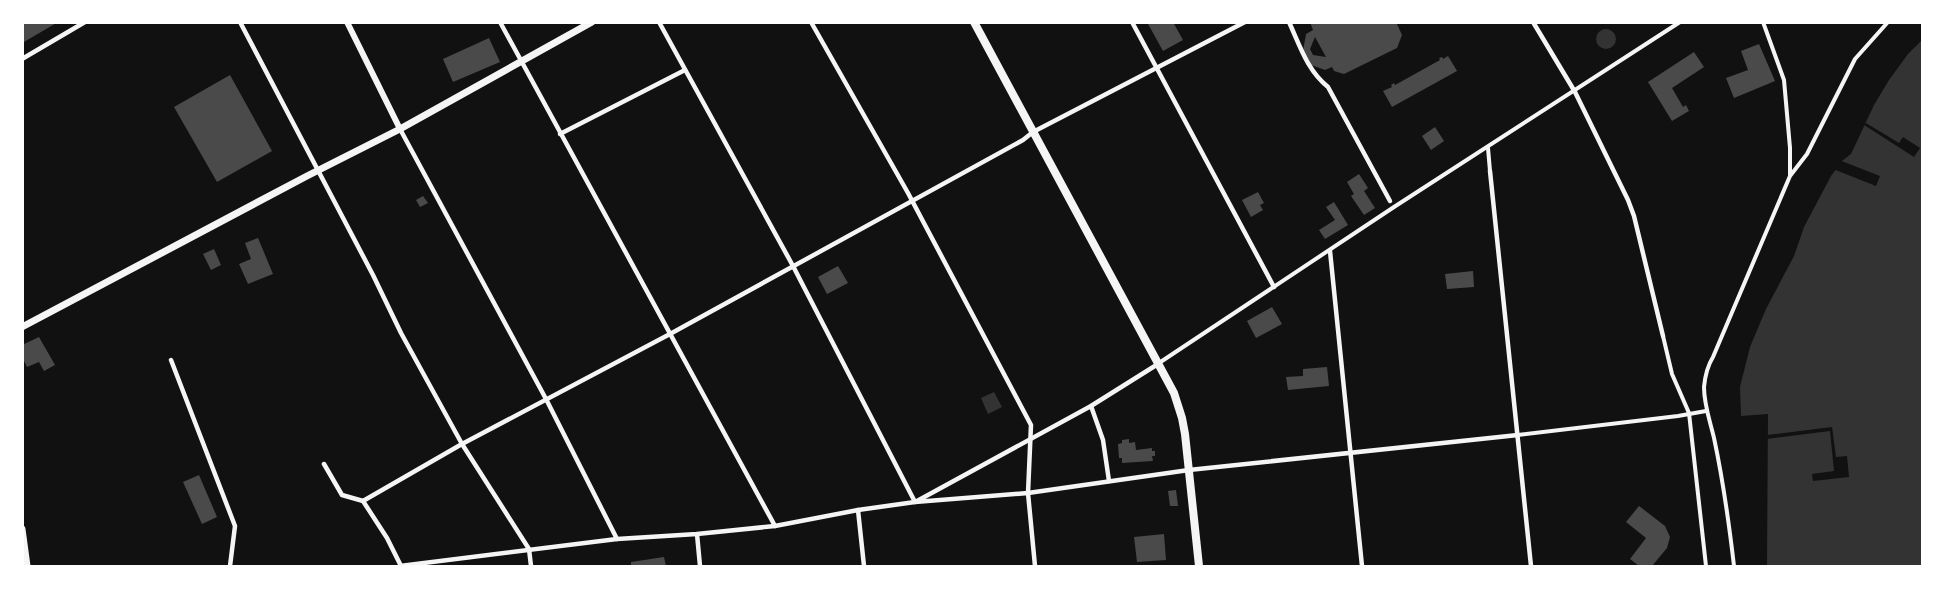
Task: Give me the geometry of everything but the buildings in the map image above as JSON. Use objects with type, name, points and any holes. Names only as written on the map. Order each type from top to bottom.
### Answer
[{"type":"main road","points":[[22,327],[400,129],[592,22]]},
{"type":"main road","points":[[974,22],[1179,405],[1185,434],[1199,567]]},
{"type":"main road","points":[[22,529],[27,567]]},
{"type":"street","points":[[22,59],[85,22]]},
{"type":"street","points":[[240,22],[401,333],[462,444],[529,549],[531,567]]},
{"type":"street","points":[[347,22],[400,129],[546,399],[617,539]]},
{"type":"street","points":[[500,22],[775,526]]},
{"type":"street","points":[[659,22],[793,266],[915,502]]},
{"type":"street","points":[[811,22],[912,201],[1031,425],[1028,493],[1035,567]]},
{"type":"street","points":[[1132,22],[1274,287]]},
{"type":"street","points":[[363,501],[462,444],[670,334],[1023,140],[1033,132],[1245,22]]},
{"type":"street","points":[[1289,22],[1311,68],[1318,79],[1328,87],[1394,207]]},
{"type":"street","points":[[1533,22],[1575,92],[1634,216],[1672,374],[1689,413],[1706,567]]},
{"type":"street","points":[[915,502],[1091,406],[1158,364],[1394,207],[1680,22]]},
{"type":"street","points":[[1763,22],[1784,81],[1790,176]]},
{"type":"street","points":[[1734,567],[1714,436],[1706,411],[1704,387],[1709,363],[1790,176],[1807,154],[1855,59],[1888,22]]},
{"type":"street","points":[[560,135],[685,70]]},
{"type":"street","points":[[1488,148],[1531,567]]},
{"type":"street","points":[[1330,251],[1362,567]]},
{"type":"street","points":[[171,360],[236,526],[230,567]]},
{"type":"street","points":[[1091,406],[1103,440],[1109,482]]},
{"type":"street","points":[[324,464],[342,495],[363,501],[387,538],[401,566],[424,565],[517,553],[529,549],[617,539],[775,526],[915,502],[1028,493],[1189,470],[1518,435],[1706,411]]},
{"type":"street","points":[[858,510],[864,567]]},
{"type":"street","points":[[697,534],[700,567]]},
{"type":"shaded area","points":[[1602,29],[1610,29],[1616,35],[1616,43],[1610,49],[1602,49],[1596,43],[1596,35]]},
{"type":"shaded area","points":[[1922,40],[1922,566],[1767,566],[1768,414],[1741,416],[1740,387],[1750,347],[1766,309],[1794,256],[1804,227],[1831,176],[1842,161],[1851,154],[1874,105],[1889,80],[1908,54]]},
{"type":"shaded area","points":[[994,392],[1002,407],[988,414],[981,398]]},
{"type":"pier","points":[[1866,123],[1899,143],[1903,137],[1920,148],[1914,157],[1864,125]]},
{"type":"pier","points":[[1839,160],[1880,176],[1876,186],[1833,169]]},
{"type":"pier","points":[[1832,427],[1836,457],[1847,456],[1849,477],[1813,481],[1812,474],[1834,471],[1830,431],[1767,439],[1767,435]]}]
